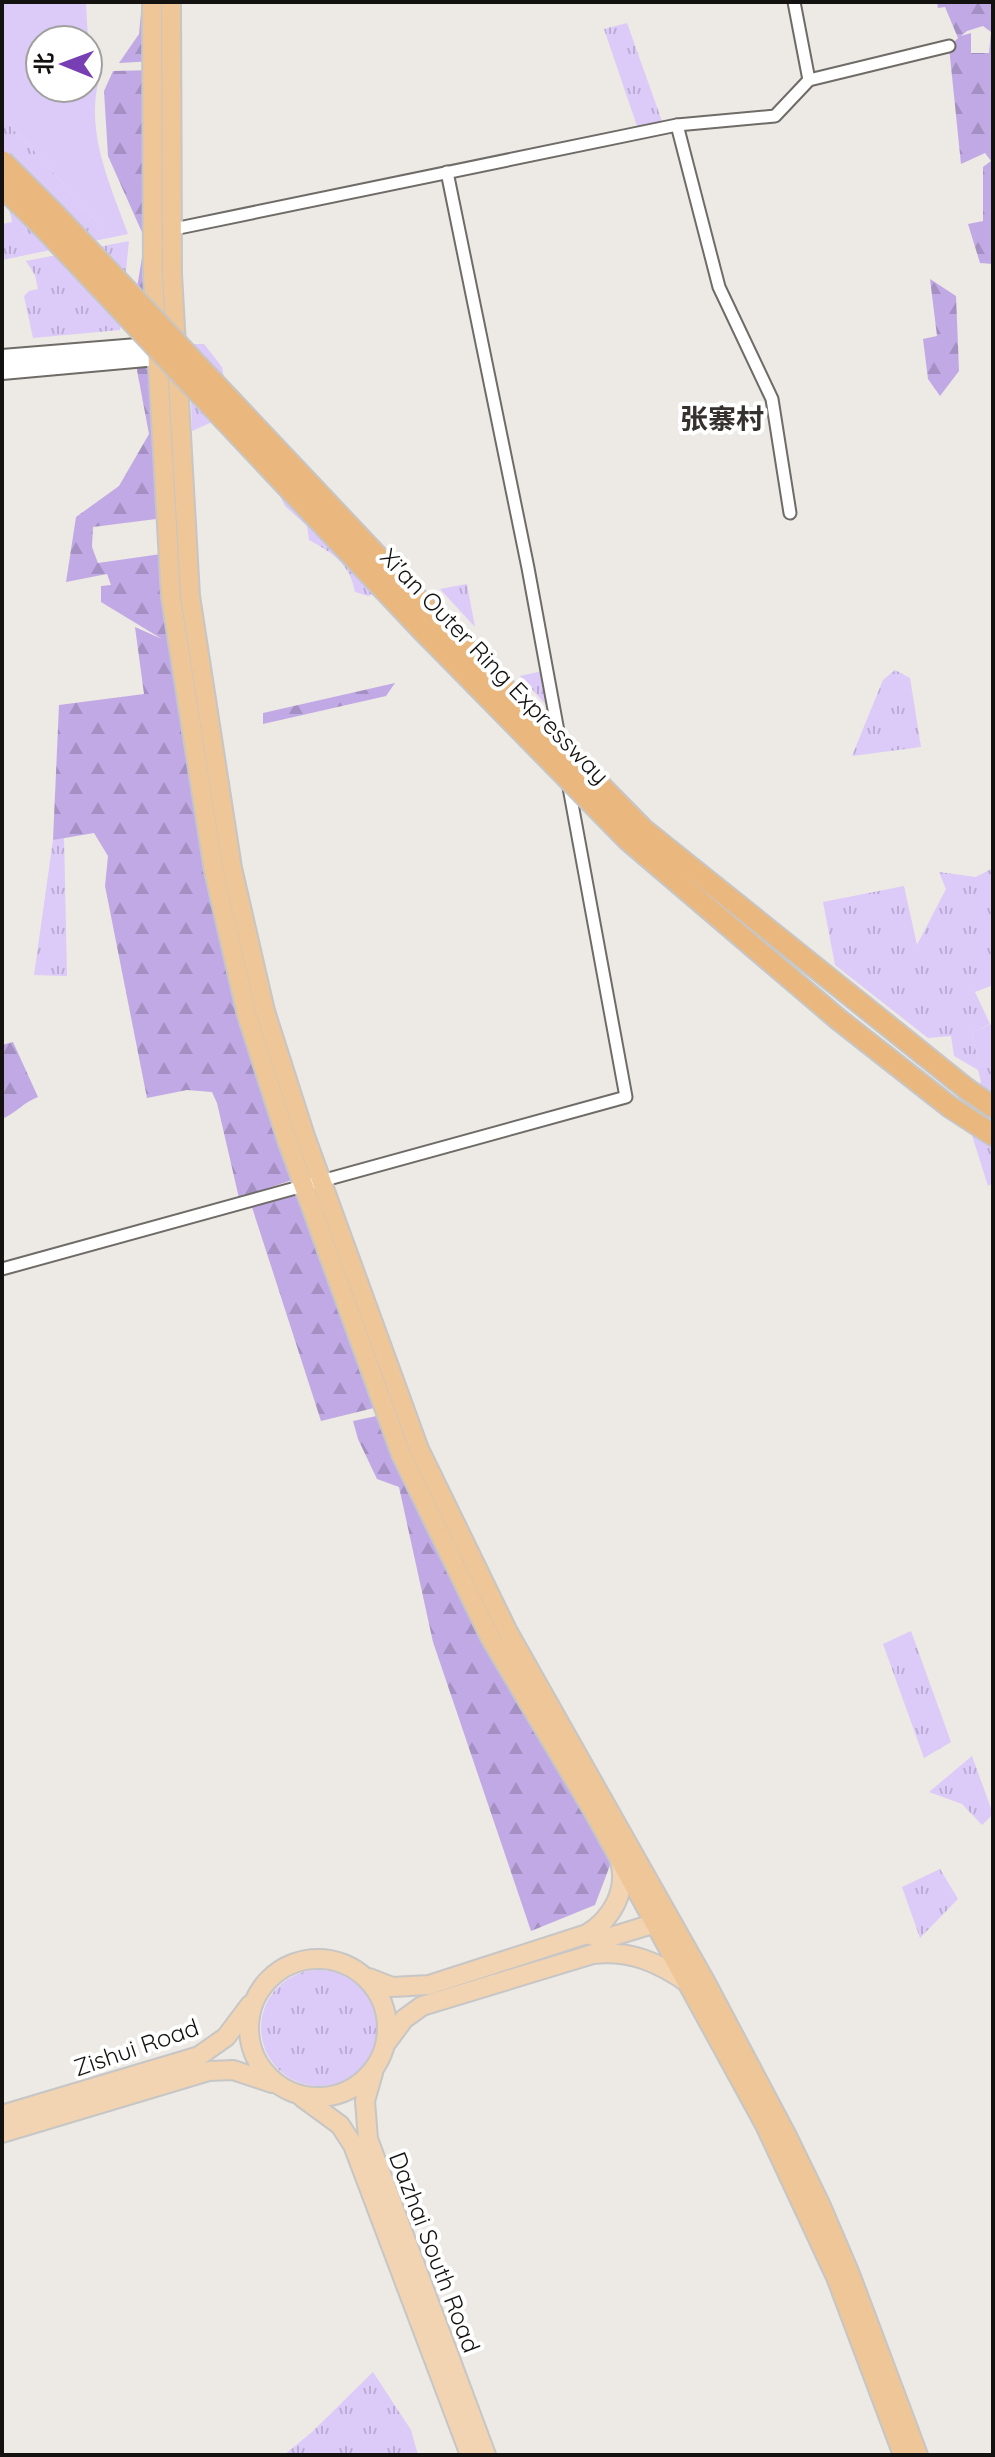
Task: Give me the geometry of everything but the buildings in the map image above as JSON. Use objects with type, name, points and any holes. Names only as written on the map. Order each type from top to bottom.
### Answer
[{"type":"highway","points":[[152,2],[167,350],[190,596],[232,868],[265,1011],[312,1184],[401,1454],[491,1639],[620,1861],[662,1921],[745,2055],[821,2206],[918,2455]]},
{"type":"highway","points":[[162,230],[171,2]]},
{"type":"highway","name":"Xi'an Outer Ring Expressway","points":[[2,161],[432,614],[643,829],[993,1107]]},
{"type":"highway","name":"Xi'an Outer Ring Expressway","points":[[2,187],[420,628],[628,840],[838,1019],[950,1107],[993,1135]]},
{"type":"highway","points":[[312,1184],[419,1449],[508,1632],[662,1921],[688,1983],[799,2194],[841,2291],[903,2455]]},
{"type":"main road","points":[[2,358],[167,350]]},
{"type":"main road","points":[[2,371],[167,350]]},
{"type":"main road","points":[[595,1943],[603,1922],[616,1903],[623,1875],[620,1861]]},
{"type":"main road","points":[[662,1921],[595,1943],[422,2006],[404,2019],[387,2042],[378,2064],[362,2082],[342,2094],[320,2098],[298,2095],[278,2085],[262,2069],[252,2049],[248,2027],[252,2005],[260,1990],[279,1970],[300,1960],[323,1958],[346,1963],[366,1977],[392,1987],[429,1985],[595,1943],[616,1953],[644,1958],[688,1983]]},
{"type":"main road","points":[[366,1977],[380,1996],[387,2018],[387,2042]]},
{"type":"main road","name":"Zishui Road","points":[[2,2115],[199,2056],[226,2037],[260,1990]]},
{"type":"main road","name":"Dazhai South Road","points":[[378,2064],[367,2087],[365,2101],[368,2139],[486,2455]]},
{"type":"main road","name":"Zishui Road","points":[[2,2133],[209,2071],[233,2070],[278,2085]]},
{"type":"main road","name":"Dazhai South Road","points":[[298,2095],[340,2125],[353,2145],[470,2455]]},
{"type":"street","points":[[794,2],[809,80]]},
{"type":"street","points":[[162,230],[677,125],[775,116],[809,80],[949,46]]},
{"type":"street","points":[[677,125],[719,287],[772,399],[790,513]]},
{"type":"street","points":[[2,1269],[626,1097],[528,568],[447,172]]},
{"type":"green space","points":[[2,2],[86,2],[87,24],[24,24],[24,104],[96,104],[100,153],[128,234],[106,232],[2,118]]},
{"type":"green space","points":[[142,2],[155,2],[155,61],[119,63],[139,34]]},
{"type":"green space","points":[[937,2],[993,2],[993,264],[980,263],[968,224],[983,221],[983,167],[991,161],[985,153],[961,164],[949,47],[958,38],[945,7],[938,8]],"holes":[[[983,26],[991,32],[989,53],[971,53],[971,33],[961,36]]]},
{"type":"green space","points":[[627,23],[663,124],[638,129],[604,29]]},
{"type":"green space","points":[[155,70],[154,305],[130,330],[145,239],[108,156],[104,91],[113,71]]},
{"type":"green space","points":[[2,118],[100,226],[107,232],[128,234],[2,260],[2,224],[12,222],[9,205],[2,205]]},
{"type":"green space","points":[[129,241],[120,330],[33,338],[24,296],[38,289],[35,275],[26,261]]},
{"type":"green space","points":[[930,279],[956,296],[959,371],[940,396],[928,379],[923,339],[937,336]]},
{"type":"green space","points":[[189,344],[204,344],[222,367],[230,414],[192,431]]},
{"type":"green space","points":[[133,349],[157,374],[164,518],[93,527],[92,547],[98,563],[168,553],[215,869],[298,1178],[239,1198],[212,1092],[187,1090],[147,1098],[105,886],[108,856],[94,833],[53,840],[59,705],[144,694],[135,627],[162,639],[101,602],[101,586],[111,585],[107,574],[66,582],[76,517],[119,486],[149,434]]},
{"type":"green space","points":[[284,496],[379,593],[368,596],[355,592],[345,567],[333,555],[309,540],[307,526],[285,506],[281,498]]},
{"type":"green space","points":[[467,584],[475,627],[440,589]]},
{"type":"green space","points":[[895,670],[910,678],[921,747],[852,756],[883,680]]},
{"type":"green space","points":[[542,671],[548,707],[520,676]]},
{"type":"green space","points":[[395,683],[386,696],[263,724],[263,713]]},
{"type":"green space","points":[[64,837],[67,976],[34,975],[53,840]]},
{"type":"green space","points":[[993,868],[993,985],[975,992],[990,1024],[972,1033],[978,1060],[993,1070],[993,1183],[988,1186],[963,1107],[981,1082],[978,1070],[954,1056],[951,1036],[928,1038],[835,965],[823,902],[904,886],[917,945],[946,889],[939,872],[976,877]]},
{"type":"green space","points":[[993,1023],[993,1070],[978,1060],[972,1033]]},
{"type":"green space","points":[[13,1042],[38,1097],[2,1119],[2,1045]]},
{"type":"green space","points":[[302,1187],[382,1406],[321,1421],[250,1201]]},
{"type":"green space","points":[[386,1414],[612,1860],[595,1905],[531,1931],[433,1642],[399,1487],[377,1479],[353,1421]]},
{"type":"green space","points":[[911,1631],[951,1742],[924,1758],[883,1644]]},
{"type":"green space","points":[[972,1756],[993,1814],[982,1825],[962,1804],[929,1792]]},
{"type":"green space","points":[[940,1869],[958,1899],[920,1938],[902,1887]]},
{"type":"green space","points":[[319,1970],[341,1974],[360,1987],[373,2006],[377,2028],[373,2050],[360,2069],[341,2082],[319,2086],[297,2082],[278,2069],[265,2050],[261,2028],[265,2006],[278,1987],[297,1974]]},
{"type":"green space","points":[[373,2372],[411,2430],[418,2455],[284,2455],[312,2432]]},
{"type":"district","name":"张寨村","points":[[722,418]]}]
